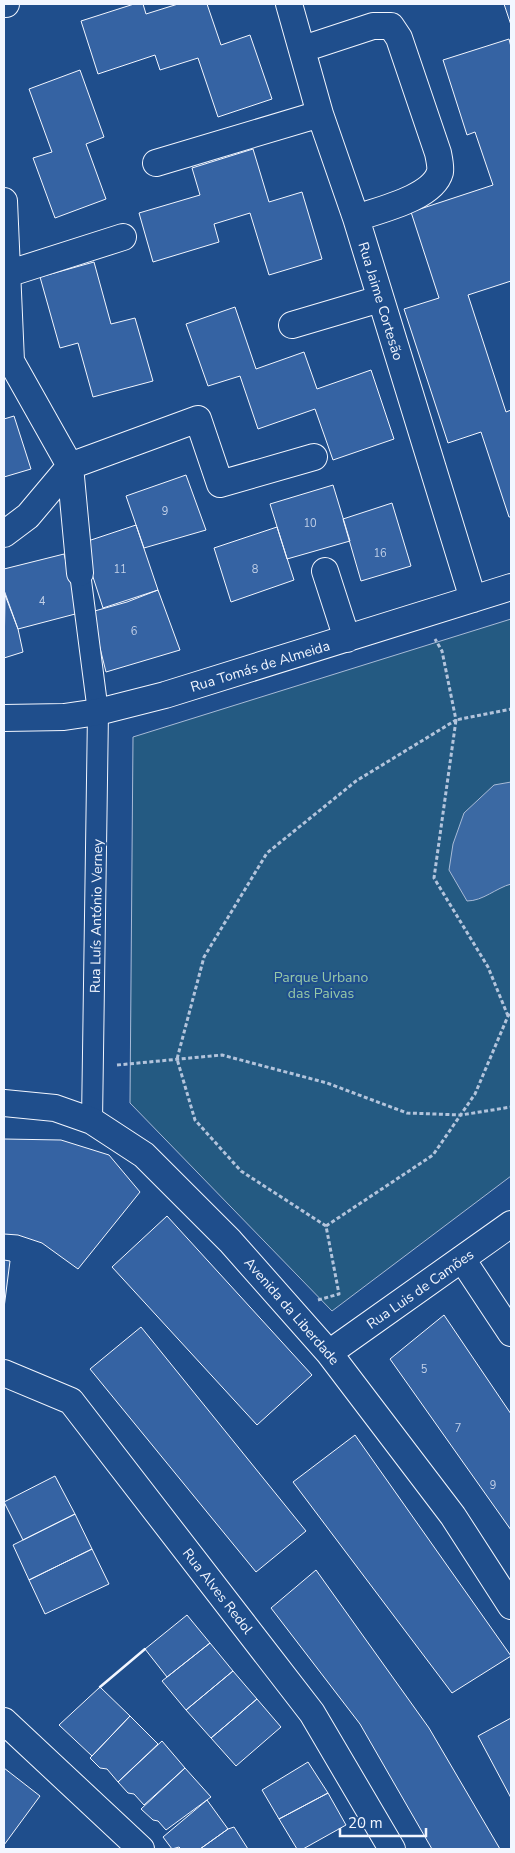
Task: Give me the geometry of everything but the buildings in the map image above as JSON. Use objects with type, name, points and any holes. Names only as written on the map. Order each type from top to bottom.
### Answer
[{"type":"street","name":"Rua Jaime Cortesão","points":[[289,4],[320,114],[356,218],[473,599]]},
{"type":"street","points":[[303,49],[373,26],[391,26],[400,38],[438,153],[440,172],[432,187],[414,197],[356,218]]},
{"type":"street","points":[[156,163],[320,114]]},
{"type":"street","points":[[4,201],[7,274],[7,362],[70,466],[80,574]]},
{"type":"street","points":[[7,274],[123,236]]},
{"type":"street","points":[[292,325],[380,299]]},
{"type":"street","points":[[4,534],[28,516],[70,466],[198,419],[220,484],[314,457]]},
{"type":"street","points":[[325,571],[347,639]]},
{"type":"street","name":"Rua Luís António Verney","points":[[80,574],[98,712],[92,1121]]},
{"type":"street","name":"Rua Tomás de Almeida","points":[[4,718],[64,717],[98,712],[165,695],[511,587]]},
{"type":"street","name":"Avenida da Liberdade","points":[[4,1103],[55,1108],[92,1121],[144,1155],[230,1241],[291,1307],[329,1353],[453,1516],[511,1606]]},
{"type":"street","name":"Rua Luis de Camões","points":[[329,1353],[511,1224]]},
{"type":"street","points":[[462,1259],[511,1333]]},
{"type":"street","name":"Rua Alves Redol","points":[[4,1373],[71,1401],[312,1713],[392,1849]]},
{"type":"street","points":[[4,1721],[141,1849]]},
{"type":"path","points":[[422,615],[442,651],[456,720],[434,878],[488,966],[508,1016]]},
{"type":"path","points":[[291,1307],[339,1294],[326,1226],[242,1171],[196,1120],[177,1060],[204,957],[267,853],[356,781],[456,720],[511,710]]},
{"type":"path","points":[[326,1226],[434,1155],[475,1094],[508,1016],[511,1013]]},
{"type":"path","points":[[94,1065],[137,1064],[222,1055],[327,1083],[407,1113],[461,1115],[511,1108]]},
{"type":"green space","name":"Parque Urbano das Paivas","points":[[511,619],[511,1176],[332,1311],[130,1103],[133,737]]},
{"type":"shaded area","points":[[511,782],[511,884],[479,899],[467,901],[449,870],[453,844],[464,813],[494,785]]},
{"type":"wall","points":[[100,1687],[145,1649]]}]
